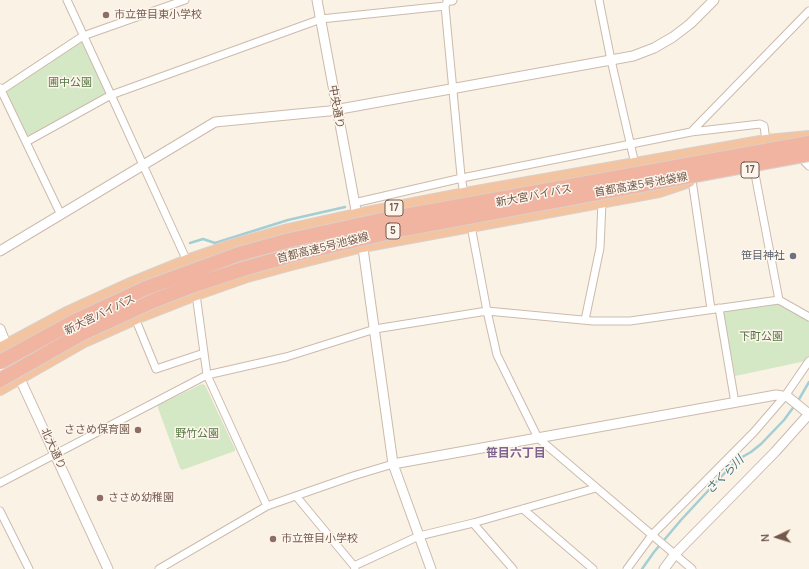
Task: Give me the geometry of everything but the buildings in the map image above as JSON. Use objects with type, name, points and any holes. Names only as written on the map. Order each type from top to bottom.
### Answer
[{"type":"highway","name":"17","points":[[3,347],[69,312],[138,280],[183,262],[234,245],[355,209],[464,194],[766,141],[809,137]]},
{"type":"highway","name":"新大宮バイパス","points":[[808,160],[692,180],[623,187],[554,197],[400,223],[613,180],[744,150],[809,137]]},
{"type":"highway","name":"首都高速5号池袋線","points":[[0,362],[76,320],[146,288],[247,252],[377,220],[809,143]]},
{"type":"highway","name":"首都高速5号池袋線","points":[[0,380],[81,334],[153,301],[194,285],[296,254],[402,229],[808,160]]},
{"type":"highway","name":"17","points":[[0,390],[84,340],[194,294],[284,266],[362,246],[658,191],[692,180]]},
{"type":"highway","points":[[182,282],[332,238]]},
{"type":"highway","points":[[183,262],[172,272],[170,276],[171,286],[174,291],[179,294],[194,294]]},
{"type":"highway","points":[[138,280],[156,281],[163,289],[163,300],[151,311]]},
{"type":"highway","name":"新大宮バイパス","points":[[51,341],[103,312],[151,294]]},
{"type":"street","points":[[67,0],[143,165],[183,262]]},
{"type":"street","points":[[60,215],[0,90],[83,36],[186,0]]},
{"type":"street","name":"中央通り","points":[[317,0],[362,246],[393,464],[431,569]]},
{"type":"street","points":[[599,0],[635,164]]},
{"type":"street","points":[[0,251],[214,122],[336,109],[611,60],[644,52],[673,37],[690,24],[714,0]]},
{"type":"street","points":[[26,142],[112,95],[321,19],[448,2],[452,89],[464,194]]},
{"type":"street","points":[[691,132],[809,11]]},
{"type":"street","points":[[355,209],[462,178],[691,132],[760,124],[764,126],[766,141]]},
{"type":"street","points":[[754,169],[779,300]]},
{"type":"street","points":[[692,180],[711,309]]},
{"type":"street","points":[[585,320],[600,248],[602,202]]},
{"type":"street","points":[[471,226],[497,355],[538,438],[692,569]]},
{"type":"street","points":[[194,294],[207,375],[267,506]]},
{"type":"street","points":[[0,483],[207,375],[286,357],[375,329],[487,311],[585,320],[630,321],[779,300],[809,317]]},
{"type":"street","points":[[719,308],[735,402]]},
{"type":"street","points":[[135,318],[156,368],[204,353]]},
{"type":"street","name":"北大通り","points":[[0,329],[3,347],[20,379],[108,569]]},
{"type":"street","points":[[627,569],[786,397],[809,360]]},
{"type":"street","points":[[159,569],[267,506],[353,476],[393,464],[776,395],[786,397],[808,413],[775,452],[675,554],[664,569]]},
{"type":"street","points":[[296,496],[354,568],[419,536],[524,509],[596,488]]},
{"type":"street","points":[[524,509],[593,569]]},
{"type":"street","points":[[0,511],[29,569]]},
{"type":"street","points":[[472,523],[513,569]]},
{"type":"green space","name":"圃中公園","points":[[79,43],[82,43],[107,92],[106,95],[32,136],[27,135],[7,93],[8,88]]},
{"type":"green space","name":"下町公園","points":[[778,302],[809,321],[809,356],[806,361],[735,376],[723,310]]},
{"type":"green space","name":"野竹公園","points":[[202,384],[205,385],[235,451],[182,470],[158,405]]},
{"type":"waterway","points":[[190,243],[203,239],[215,243],[288,220],[345,207]]},
{"type":"waterway","name":"さくら川","points":[[642,569],[681,520],[737,460],[761,444],[784,420],[798,401],[809,382]]},
{"type":"place","name":"市立笹目東小学校","points":[[106,15]]},
{"type":"place","name":"笹目神社","points":[[793,256]]},
{"type":"place","name":"ささめ保育園","points":[[138,430]]},
{"type":"place","name":"ささめ幼稚園","points":[[100,498]]},
{"type":"place","name":"市立笹目小学校","points":[[273,539]]},
{"type":"district","name":"笹目六丁目","points":[[516,454]]}]
